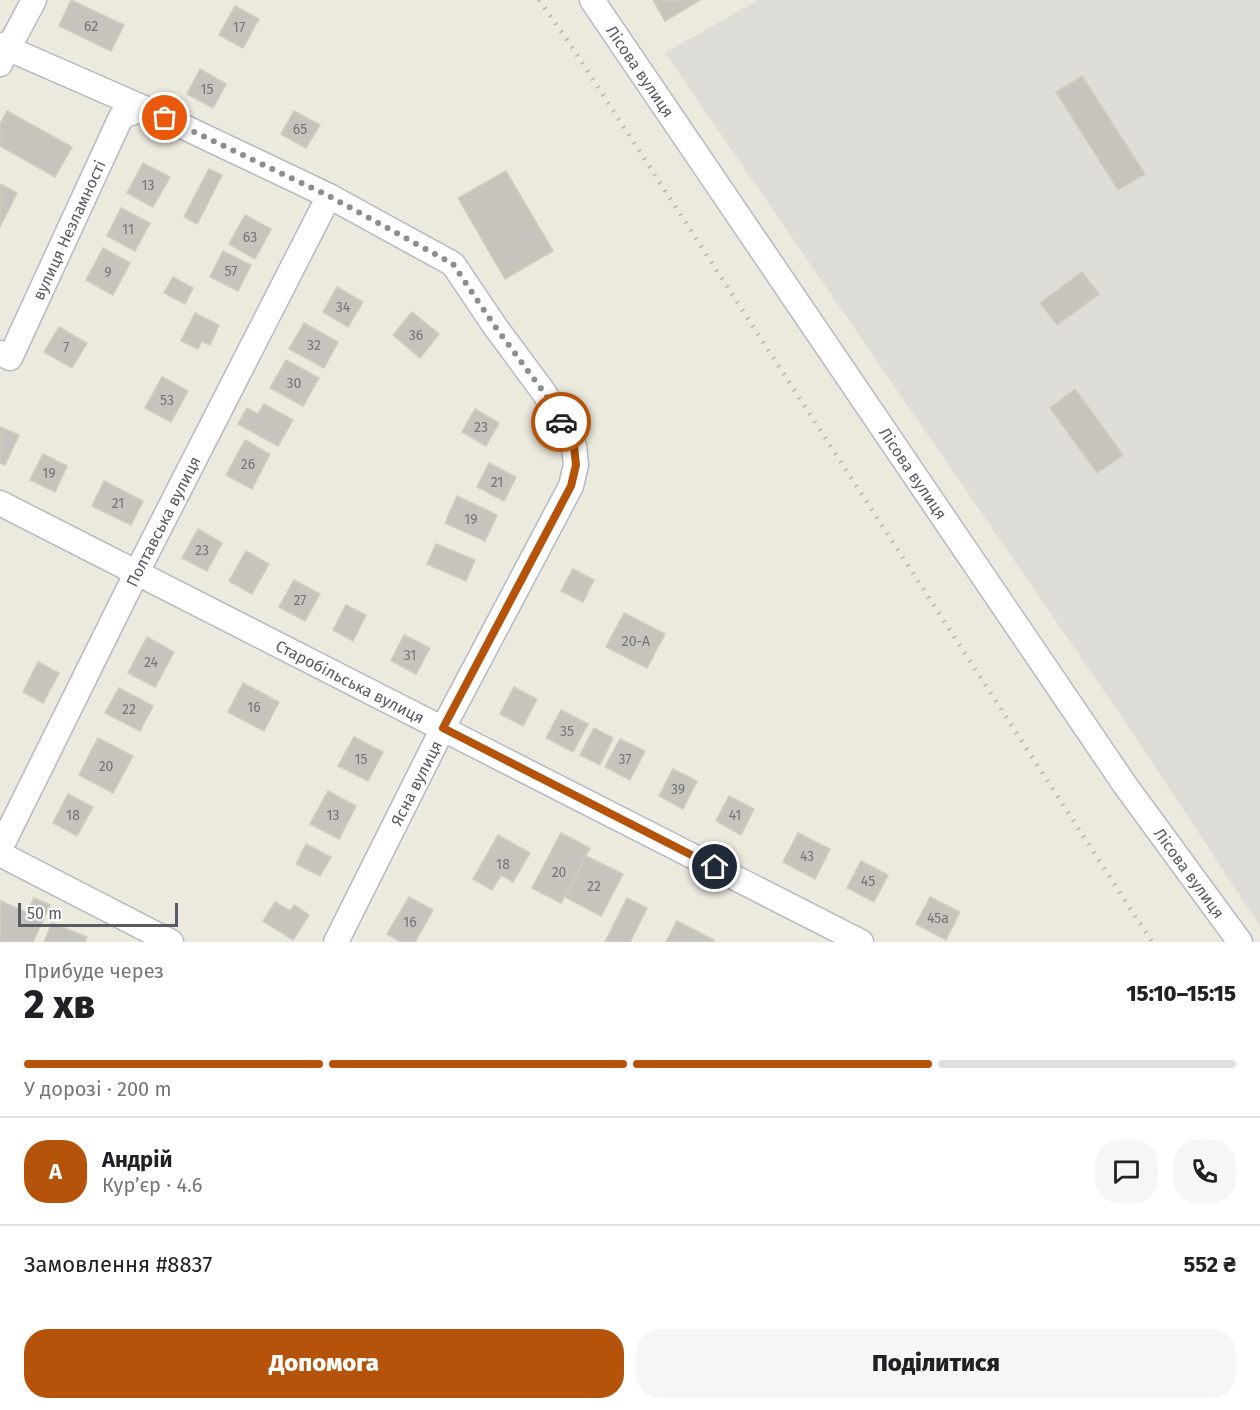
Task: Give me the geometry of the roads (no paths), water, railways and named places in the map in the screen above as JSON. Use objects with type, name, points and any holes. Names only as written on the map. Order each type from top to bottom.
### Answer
[{"type":"street","points":[[34,0],[2,53],[144,108],[329,196]]},
{"type":"street","name":"Лісова вулиця","points":[[592,0],[1125,785],[1240,942]]},
{"type":"street","name":"вулиця Незламності","points":[[0,353],[10,358],[121,117],[144,108]]},
{"type":"street","name":"Ясна вулиця","points":[[329,196],[453,264],[545,394],[574,446],[576,465],[571,486],[443,728],[336,942]]},
{"type":"street","name":"Полтавська вулиця","points":[[0,849],[137,572],[329,196]]},
{"type":"street","name":"Старобільська вулиця","points":[[0,503],[861,942]]},
{"type":"street","points":[[0,854],[171,942]]},
{"type":"railway","points":[[539,0],[568,41],[1152,942]]}]
